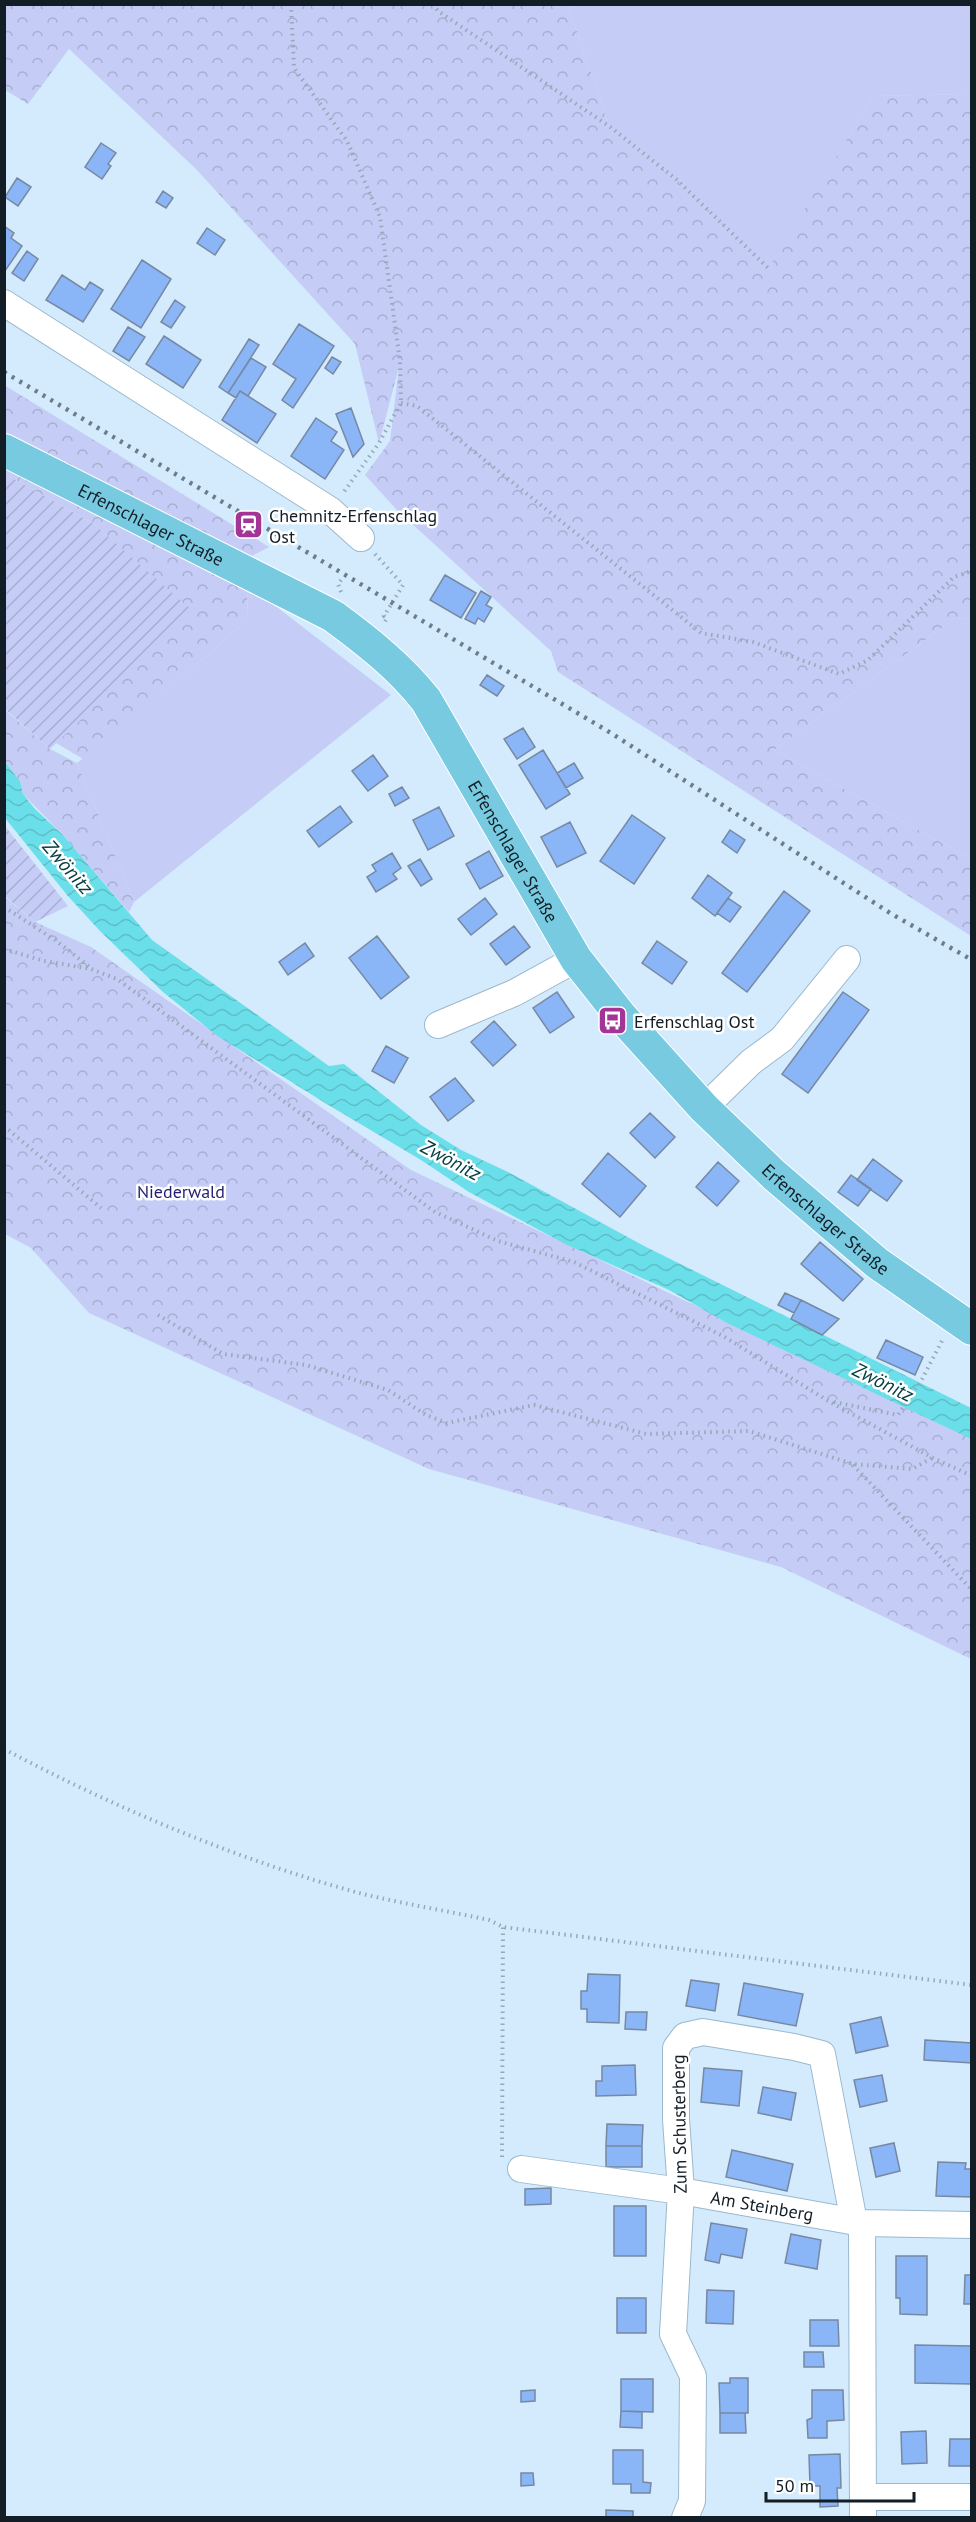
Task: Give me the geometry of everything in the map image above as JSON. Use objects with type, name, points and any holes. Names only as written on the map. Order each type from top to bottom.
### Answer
[{"type":"main road","name":"Erfenschlager Straße","points":[[4,450],[333,616],[367,641],[409,680],[426,700],[576,959],[620,1015],[704,1108],[774,1175],[877,1263],[963,1324]]},
{"type":"street","points":[[4,303],[330,510],[361,538]]},
{"type":"street","points":[[704,1108],[752,1062],[782,1040],[848,958]]},
{"type":"street","points":[[438,1025],[514,993],[576,959]]},
{"type":"street","name":"Zum Schusterberg","points":[[685,2517],[693,2501],[693,2376],[673,2334],[681,2191],[676,2119],[676,2048],[685,2036],[703,2032],[822,2054],[858,2222],[863,2507]]},
{"type":"street","name":"Am Steinberg","points":[[521,2169],[681,2191],[858,2222],[972,2225]]},
{"type":"street","points":[[863,2507],[972,2497]]},
{"type":"path","points":[[291,4],[294,68],[347,141],[380,217],[400,361],[401,403],[379,443],[330,510]]},
{"type":"path","points":[[433,4],[438,11],[609,126],[677,180],[769,269]]},
{"type":"path","points":[[401,403],[417,406],[701,633],[753,642],[839,674],[868,660],[954,577],[972,571]]},
{"type":"path","points":[[361,538],[403,585],[384,616],[387,618],[382,627]]},
{"type":"path","points":[[4,907],[55,940],[91,969]]},
{"type":"path","points":[[4,949],[45,961],[91,969],[117,979],[435,1212],[498,1241],[574,1262],[723,1336],[831,1402],[933,1458],[972,1476]]},
{"type":"path","points":[[4,1126],[101,1208]]},
{"type":"path","points":[[158,1315],[223,1354],[306,1365],[388,1390],[426,1415],[447,1423],[534,1406],[646,1434],[748,1431],[853,1464],[912,1468],[933,1458]]},
{"type":"path","points":[[831,1402],[898,1415],[963,1324]]},
{"type":"path","points":[[853,1464],[972,1590]]},
{"type":"path","points":[[4,1749],[40,1768],[169,1826],[290,1872],[364,1894],[489,1920],[503,1927],[972,1985]]},
{"type":"path","points":[[503,1927],[502,2157],[521,2169]]},
{"type":"green space","points":[[4,5],[568,5],[609,126],[677,180],[769,268],[873,96],[967,94],[971,97],[971,620],[957,617],[774,750],[971,859],[971,936],[558,672],[551,651],[397,510],[365,475],[390,441],[399,367],[379,443],[355,344],[197,170],[69,49],[28,104],[5,90]]},
{"type":"green space","points":[[568,5],[971,5],[971,97],[967,94],[873,96],[769,269],[677,180],[609,126]]},
{"type":"green space","points":[[4,385],[269,547],[246,559],[248,619],[83,759],[56,743],[193,612],[94,524],[5,474]]},
{"type":"green space","points":[[5,474],[94,524],[194,612],[50,749],[5,709]]},
{"type":"green space","points":[[247,584],[391,695],[134,902],[77,763],[193,668],[248,619]]},
{"type":"green space","points":[[957,617],[971,620],[971,859],[774,750]]},
{"type":"green space","points":[[4,709],[50,749],[77,763],[134,902],[129,912],[63,835],[23,794],[20,781],[5,762]]},
{"type":"green space","points":[[4,826],[68,906],[35,922],[5,896]]},
{"type":"green space","name":"Niederwald","points":[[4,896],[35,922],[91,947],[411,1170],[971,1437],[971,1659],[781,1567],[429,1469],[89,1313],[31,1248],[5,1234]]},
{"type":"water","name":"Zwönitz","points":[[5,762],[20,781],[23,794],[35,809],[63,835],[152,940],[329,1066],[344,1064],[421,1125],[461,1150],[508,1172],[646,1247],[971,1408],[971,1439],[727,1323],[669,1290],[565,1244],[469,1192],[421,1160],[216,1035],[163,992],[100,931],[67,895],[5,818]]},
{"type":"building","points":[[101,143],[116,153],[108,164],[111,166],[102,179],[85,167]]},
{"type":"building","points":[[17,178],[31,187],[18,206],[5,197]]},
{"type":"building","points":[[163,191],[173,198],[166,208],[156,202]]},
{"type":"building","points":[[4,226],[14,233],[11,238],[22,246],[5,271]]},
{"type":"building","points":[[207,228],[225,240],[215,255],[197,243]]},
{"type":"building","points":[[27,251],[38,259],[24,281],[12,273]]},
{"type":"building","points":[[142,260],[171,279],[141,328],[111,309]]},
{"type":"building","points":[[62,275],[85,290],[90,282],[103,290],[83,322],[46,300]]},
{"type":"building","points":[[175,300],[185,307],[171,328],[161,322]]},
{"type":"building","points":[[299,324],[334,346],[293,408],[282,400],[296,379],[273,364]]},
{"type":"building","points":[[128,327],[145,337],[129,361],[113,351]]},
{"type":"building","points":[[164,336],[201,360],[183,388],[146,364]]},
{"type":"building","points":[[249,339],[259,345],[228,393],[219,387]]},
{"type":"building","points":[[332,357],[341,362],[333,374],[325,368]]},
{"type":"building","points":[[251,358],[266,367],[248,396],[240,391],[236,398],[228,393]]},
{"type":"building","points":[[240,391],[276,414],[257,443],[222,420]]},
{"type":"building","points":[[351,408],[364,444],[353,457],[336,414]]},
{"type":"building","points":[[316,418],[337,432],[331,441],[344,450],[325,479],[291,456]]},
{"type":"building","points":[[445,575],[476,593],[461,618],[430,600]]},
{"type":"building","points":[[481,591],[491,597],[486,605],[492,608],[484,622],[478,618],[475,624],[465,619]]},
{"type":"building","points":[[487,675],[504,686],[497,696],[480,685]]},
{"type":"building","points":[[523,728],[535,747],[517,759],[504,739]]},
{"type":"building","points":[[543,750],[570,794],[546,809],[519,765]]},
{"type":"building","points":[[373,755],[388,776],[368,791],[352,771]]},
{"type":"building","points":[[574,763],[583,778],[566,788],[557,773]]},
{"type":"building","points":[[402,787],[409,798],[395,806],[389,794]]},
{"type":"building","points":[[340,806],[352,822],[319,847],[307,831]]},
{"type":"building","points":[[439,807],[454,836],[428,850],[413,820]]},
{"type":"building","points":[[632,815],[665,838],[634,884],[600,861]]},
{"type":"building","points":[[570,822],[586,853],[557,867],[541,837]]},
{"type":"building","points":[[730,830],[745,840],[737,853],[722,842]]},
{"type":"building","points":[[489,851],[503,876],[480,889],[466,864]]},
{"type":"building","points":[[392,853],[401,868],[393,874],[397,879],[376,892],[367,877],[376,871],[372,865]]},
{"type":"building","points":[[420,859],[432,879],[421,886],[408,866]]},
{"type":"building","points":[[708,875],[732,893],[715,916],[692,898]]},
{"type":"building","points":[[784,891],[810,911],[747,992],[722,973]]},
{"type":"building","points":[[485,898],[497,914],[471,935],[458,919]]},
{"type":"building","points":[[728,898],[741,907],[730,922],[717,913]]},
{"type":"building","points":[[514,926],[530,947],[506,965],[490,944]]},
{"type":"building","points":[[377,936],[409,977],[381,999],[349,958]]},
{"type":"building","points":[[657,941],[687,962],[672,984],[642,963]]},
{"type":"building","points":[[305,943],[314,956],[288,975],[279,962]]},
{"type":"building","points":[[557,992],[574,1017],[550,1033],[533,1008]]},
{"type":"building","points":[[843,992],[869,1010],[808,1093],[782,1074]]},
{"type":"building","points":[[494,1021],[516,1045],[493,1066],[471,1042]]},
{"type":"building","points":[[386,1046],[408,1058],[394,1083],[372,1071]]},
{"type":"building","points":[[455,1078],[474,1101],[448,1121],[430,1097]]},
{"type":"building","points":[[650,1113],[675,1137],[655,1158],[630,1133]]},
{"type":"building","points":[[608,1153],[646,1186],[620,1217],[582,1184]]},
{"type":"building","points":[[873,1159],[902,1181],[887,1201],[857,1180]]},
{"type":"building","points":[[718,1162],[739,1181],[717,1206],[696,1187]]},
{"type":"building","points":[[851,1175],[871,1189],[858,1206],[838,1192]]},
{"type":"building","points":[[820,1242],[863,1279],[843,1301],[801,1264]]},
{"type":"building","points":[[785,1293],[801,1300],[794,1313],[778,1305]]},
{"type":"building","points":[[801,1300],[839,1319],[822,1335],[791,1319]]},
{"type":"building","points":[[886,1340],[923,1357],[915,1375],[877,1358]]},
{"type":"building","points":[[588,1974],[620,1975],[619,2023],[587,2022],[587,2009],[581,2009],[581,1991],[587,1991]]},
{"type":"building","points":[[691,1980],[719,1984],[715,2011],[686,2006]]},
{"type":"building","points":[[744,1983],[803,1994],[796,2026],[738,2015]]},
{"type":"building","points":[[626,2012],[647,2012],[646,2030],[625,2029]]},
{"type":"building","points":[[881,2017],[888,2046],[856,2053],[850,2024]]},
{"type":"building","points":[[925,2040],[972,2043],[972,2063],[924,2060]]},
{"type":"building","points":[[635,2065],[636,2095],[596,2096],[596,2081],[602,2081],[602,2066]]},
{"type":"building","points":[[704,2068],[742,2071],[739,2106],[701,2102]]},
{"type":"building","points":[[882,2075],[887,2101],[860,2107],[854,2080]]},
{"type":"building","points":[[763,2087],[796,2093],[791,2120],[758,2113]]},
{"type":"building","points":[[607,2124],[643,2125],[642,2146],[606,2146]]},
{"type":"building","points":[[894,2143],[900,2171],[876,2177],[870,2148]]},
{"type":"building","points":[[606,2146],[642,2146],[642,2167],[606,2167]]},
{"type":"building","points":[[732,2150],[793,2164],[787,2191],[726,2177]]},
{"type":"building","points":[[938,2162],[966,2163],[965,2169],[972,2169],[972,2197],[936,2196]]},
{"type":"building","points":[[551,2188],[551,2204],[525,2205],[525,2189]]},
{"type":"building","points":[[614,2206],[646,2206],[646,2256],[614,2256]]},
{"type":"building","points":[[711,2223],[747,2229],[742,2258],[721,2254],[719,2263],[705,2260]]},
{"type":"building","points":[[791,2234],[821,2240],[817,2269],[785,2263]]},
{"type":"building","points":[[896,2256],[927,2256],[927,2315],[900,2314],[900,2298],[896,2298]]},
{"type":"building","points":[[965,2275],[972,2275],[972,2304],[964,2304]]},
{"type":"building","points":[[707,2290],[734,2291],[733,2324],[706,2323]]},
{"type":"building","points":[[617,2298],[646,2298],[646,2333],[617,2333]]},
{"type":"building","points":[[810,2320],[838,2320],[839,2346],[810,2346]]},
{"type":"building","points":[[915,2345],[972,2346],[972,2384],[915,2383]]},
{"type":"building","points":[[804,2352],[823,2352],[824,2367],[804,2367]]},
{"type":"building","points":[[730,2378],[748,2378],[748,2413],[720,2413],[719,2383],[730,2383]]},
{"type":"building","points":[[621,2379],[653,2379],[653,2412],[621,2411]]},
{"type":"building","points":[[535,2390],[535,2401],[521,2402],[521,2391]]},
{"type":"building","points":[[812,2390],[843,2390],[844,2420],[827,2421],[827,2438],[808,2438],[807,2420],[812,2418]]},
{"type":"building","points":[[621,2411],[642,2412],[642,2428],[620,2427]]},
{"type":"building","points":[[720,2413],[745,2413],[746,2433],[720,2433]]},
{"type":"building","points":[[926,2431],[927,2463],[902,2464],[901,2432]]},
{"type":"building","points":[[950,2439],[972,2439],[972,2466],[949,2466]]},
{"type":"building","points":[[613,2450],[643,2450],[643,2482],[651,2483],[650,2493],[631,2493],[631,2484],[613,2484]]},
{"type":"building","points":[[840,2454],[841,2488],[837,2488],[838,2506],[820,2507],[820,2486],[810,2486],[809,2455]]},
{"type":"building","points":[[521,2473],[533,2473],[534,2485],[521,2486]]},
{"type":"building","points":[[606,2510],[633,2511],[633,2518],[606,2518]]},
{"type":"railway","points":[[4,372],[611,733],[890,913],[972,960]]},
{"type":"place","name":"Chemnitz-Erfenschlag Ost","points":[[248,525]]},
{"type":"place","name":"Erfenschlag Ost","points":[[613,1021]]}]
